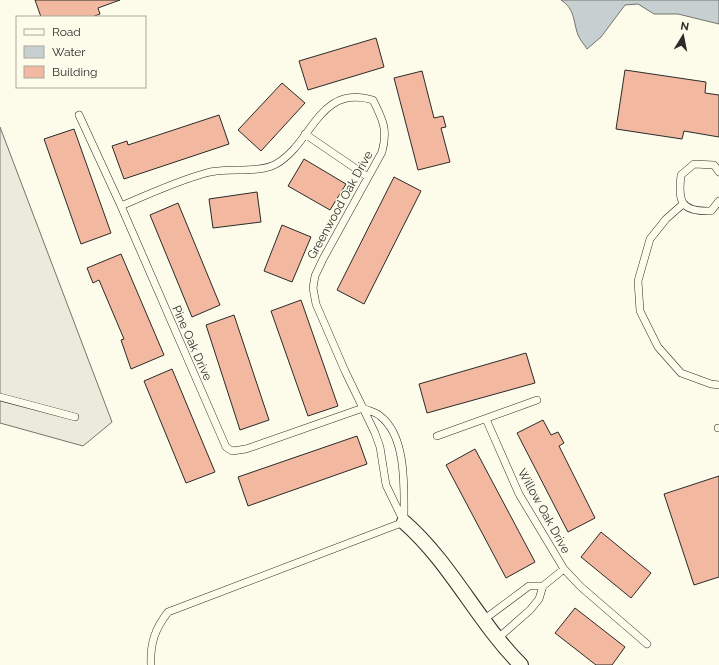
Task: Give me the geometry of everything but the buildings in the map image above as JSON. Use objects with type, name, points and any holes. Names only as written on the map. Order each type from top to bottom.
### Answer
[{"type":"street","points":[[404,522],[419,535],[439,558],[482,621],[521,665]]},
{"type":"lane","name":"Greenwood Oak Drive","points":[[121,206],[207,172],[226,169],[264,168],[276,164],[300,142],[327,107],[345,99],[360,96],[373,100],[385,127],[385,140],[382,152],[322,259],[315,276],[314,288],[316,304],[380,447],[386,485],[404,522]]},
{"type":"lane","name":"Pine Oak Drive","points":[[78,115],[121,206],[226,447],[232,451],[246,449],[363,408]]},
{"type":"lane","points":[[305,134],[368,177]]},
{"type":"lane","points":[[719,172],[714,165],[694,164],[681,174],[679,194],[684,204],[697,211],[711,211],[719,201]]},
{"type":"lane","points":[[684,204],[666,219],[650,239],[638,280],[640,311],[658,347],[681,373],[711,384],[719,385]]},
{"type":"lane","points":[[0,397],[74,417]]},
{"type":"lane","points":[[437,436],[537,400]]},
{"type":"lane","points":[[151,665],[152,641],[158,625],[168,612],[404,522],[404,487],[397,438],[380,415],[363,408]]},
{"type":"lane","name":"Willow Oak Drive","points":[[486,419],[519,494],[564,569],[581,587],[647,644]]},
{"type":"lane","name":"Willow Oak Drive","points":[[498,639],[540,599],[543,586],[564,569]]},
{"type":"lane","name":"Willow Oak Drive","points":[[482,621],[529,586],[543,586]]},
{"type":"shaded area","points":[[0,127],[112,422],[83,446],[0,423]]},
{"type":"water","points":[[561,0],[719,0],[719,24],[678,14],[654,14],[638,4],[625,5],[601,37],[587,49],[578,35],[569,7]]}]
